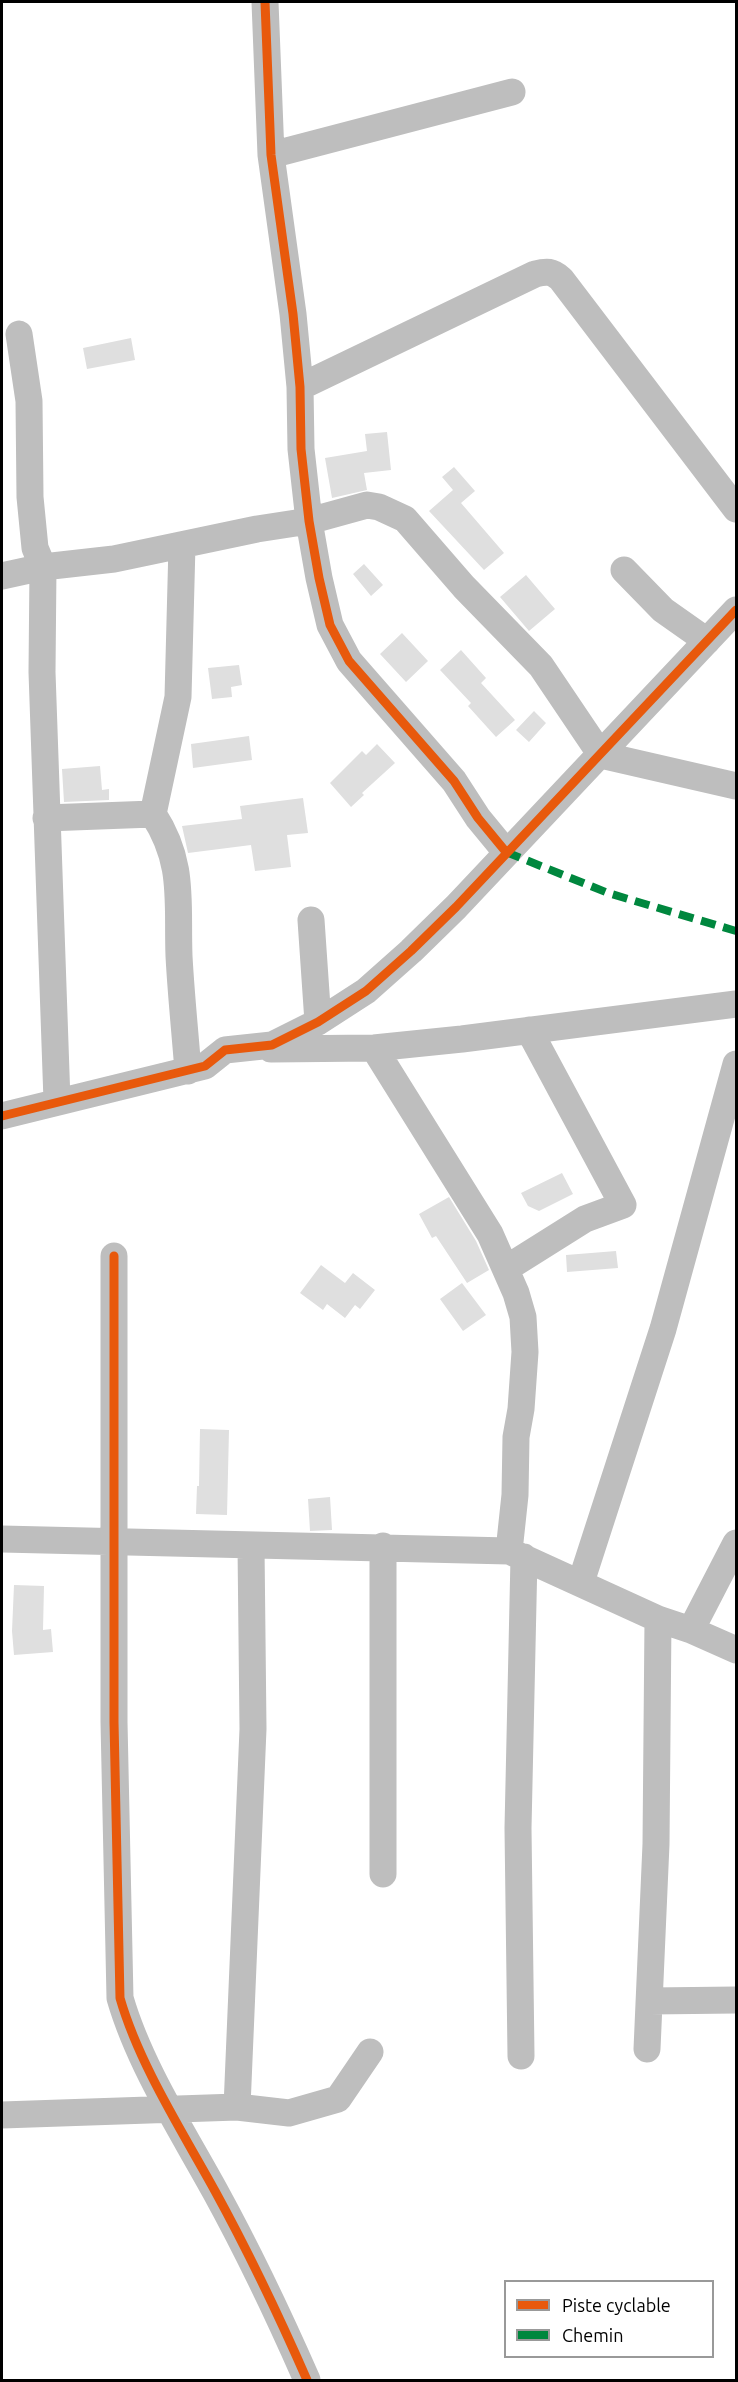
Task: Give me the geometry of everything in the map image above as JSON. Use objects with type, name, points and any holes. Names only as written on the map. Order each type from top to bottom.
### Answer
[{"type":"street","points":[[265,2],[267,103],[271,155],[287,268],[300,387],[302,449],[309,521],[330,625],[349,661],[454,781],[478,818],[506,852]]},
{"type":"street","points":[[271,155],[512,92]]},
{"type":"street","points":[[300,387],[535,274],[546,271],[554,272],[736,508]]},
{"type":"street","points":[[19,334],[29,400],[28,459],[35,548],[43,567],[42,672],[57,1101]]},
{"type":"street","points":[[2,576],[43,567],[114,559],[257,529],[309,521],[367,505],[379,507],[405,519],[464,587],[541,666],[601,754],[736,786]]},
{"type":"street","points":[[182,545],[178,697],[153,814],[166,834],[177,870],[179,957],[188,1071]]},
{"type":"street","points":[[624,570],[663,610],[707,641]]},
{"type":"street","points":[[2,1116],[205,1066],[225,1050],[272,1045],[318,1022],[366,992],[411,951],[736,610]]},
{"type":"street","points":[[46,818],[153,814]]},
{"type":"street","points":[[311,920],[318,1022]]},
{"type":"street","points":[[225,1050],[374,1048],[736,1004]]},
{"type":"street","points":[[507,1268],[585,1219],[623,1205],[529,1030]]},
{"type":"street","points":[[374,1048],[490,1234],[507,1268],[523,1317],[525,1352],[521,1409],[516,1437],[515,1495],[521,2056]]},
{"type":"street","points":[[581,1582],[663,1329],[736,1064]]},
{"type":"street","points":[[114,1256],[114,1722],[120,1998],[134,2037],[170,2110],[249,2253],[307,2380]]},
{"type":"street","points":[[2,1539],[114,1543],[382,1546],[516,1554],[658,1619],[691,1630],[736,1650]]},
{"type":"street","points":[[691,1630],[736,1543]]},
{"type":"street","points":[[237,2107],[253,1729],[252,1545]]},
{"type":"street","points":[[382,1546],[384,1874]]},
{"type":"street","points":[[647,2049],[656,1844],[658,1619]]},
{"type":"street","points":[[650,2001],[736,2000]]},
{"type":"street","points":[[2,2115],[237,2107],[289,2113],[338,2099],[370,2052]]},
{"type":"building","points":[[131,338],[135,360],[87,369],[83,348]]},
{"type":"building","points":[[387,432],[391,470],[364,473],[367,490],[332,498],[325,458],[367,451],[365,434]]},
{"type":"building","points":[[454,467],[475,491],[461,503],[504,553],[484,570],[429,511],[453,490],[442,477]]},
{"type":"building","points":[[364,564],[383,585],[371,596],[353,574]]},
{"type":"building","points":[[526,575],[555,609],[529,631],[500,597]]},
{"type":"building","points":[[402,633],[428,661],[406,682],[380,654]]},
{"type":"building","points":[[461,650],[486,678],[481,683],[515,720],[496,737],[468,706],[471,703],[440,670]]},
{"type":"building","points":[[239,665],[242,685],[231,687],[232,697],[212,699],[208,668]]},
{"type":"building","points":[[534,711],[546,723],[529,742],[516,730]]},
{"type":"building","points":[[249,736],[252,760],[193,768],[191,744]]},
{"type":"building","points":[[377,744],[395,763],[362,793],[364,795],[351,807],[330,783],[362,751],[366,755]]},
{"type":"building","points":[[100,766],[102,790],[109,789],[109,800],[64,802],[62,769]]},
{"type":"building","points":[[303,798],[308,833],[287,835],[291,867],[255,871],[251,845],[188,853],[182,826],[242,819],[240,806]]},
{"type":"building","points":[[562,1173],[573,1194],[539,1211],[528,1206],[521,1193]]},
{"type":"building","points":[[449,1197],[476,1241],[489,1270],[467,1283],[436,1236],[432,1238],[419,1214]]},
{"type":"building","points":[[616,1251],[618,1268],[567,1272],[566,1255]]},
{"type":"building","points":[[321,1265],[345,1283],[353,1273],[375,1290],[360,1309],[355,1305],[345,1318],[327,1304],[323,1310],[300,1293]]},
{"type":"building","points":[[462,1283],[486,1315],[463,1331],[440,1299]]},
{"type":"building","points":[[200,1429],[229,1430],[227,1515],[196,1514]]},
{"type":"building","points":[[330,1497],[332,1530],[310,1531],[308,1499]]},
{"type":"building","points":[[14,1585],[44,1586],[43,1630],[51,1629],[53,1652],[14,1655],[12,1631]]},
{"type":"marked path","points":[[506,852],[608,893],[736,931]]},
{"type":"cycle path","points":[[265,2],[271,155],[293,314],[300,387],[301,449],[309,521],[330,625],[349,661],[454,781],[478,818],[506,852]]},
{"type":"cycle path","points":[[2,1116],[205,1066],[225,1050],[272,1045],[318,1022],[366,991],[456,907],[736,610]]},
{"type":"cycle path","points":[[114,1256],[114,1722],[120,1998],[138,2048],[162,2097],[240,2238],[307,2380]]}]
